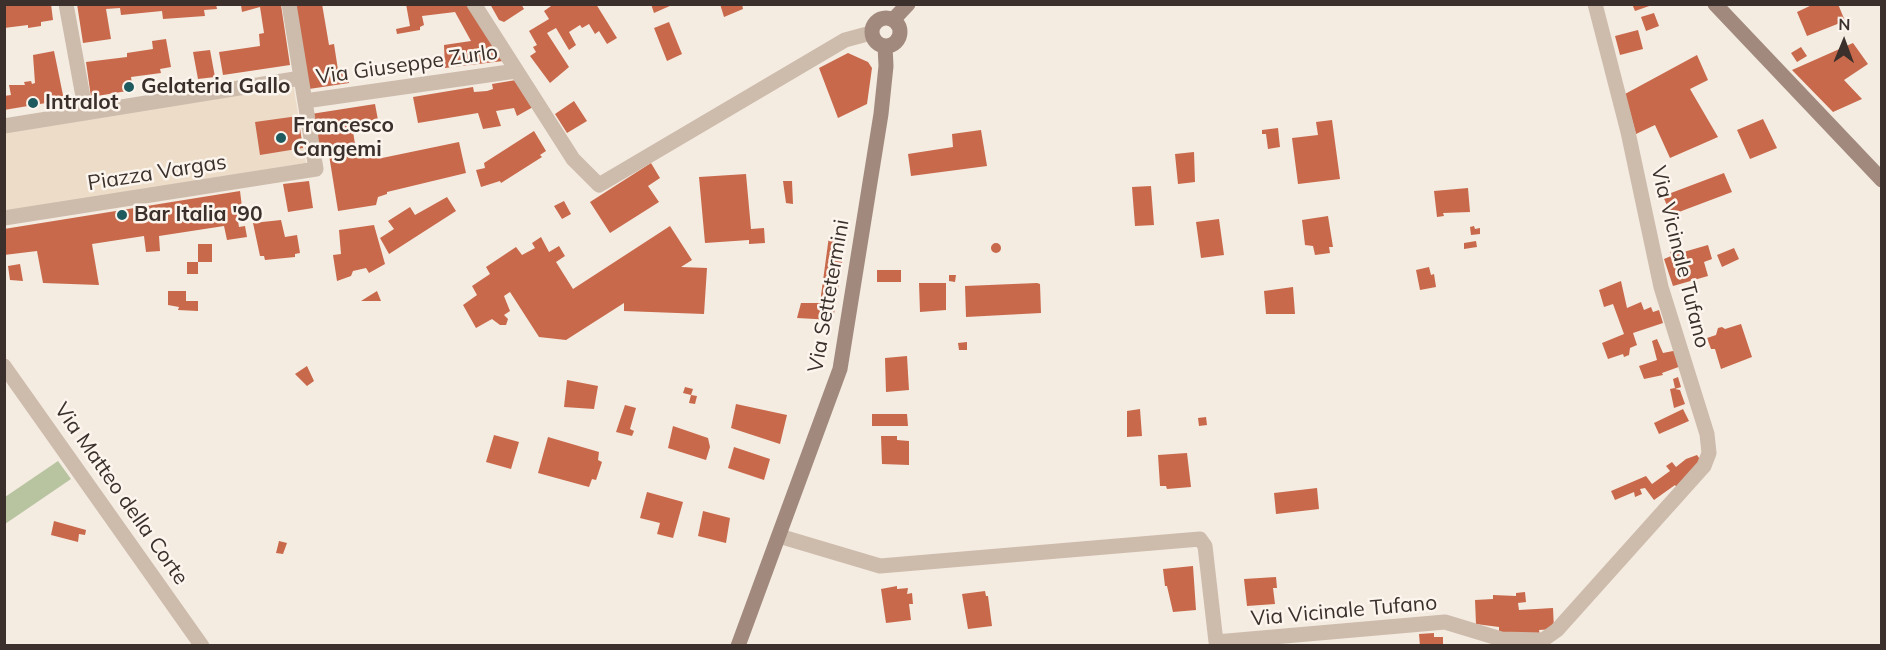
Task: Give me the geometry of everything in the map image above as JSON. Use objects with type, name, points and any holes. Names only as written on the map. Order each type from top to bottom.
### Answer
[{"type":"main road","points":[[893,20],[908,4]]},
{"type":"main road","points":[[1715,4],[1881,180]]},
{"type":"main road","points":[[885,18],[893,20],[899,27],[899,36],[894,44],[885,46],[877,44],[871,33],[876,21],[885,18]]},
{"type":"main road","name":"Via Settetermini","points":[[738,645],[840,369],[881,114],[886,66],[885,46]]},
{"type":"street","points":[[66,4],[86,113]]},
{"type":"street","points":[[289,4],[305,101]]},
{"type":"street","points":[[474,4],[573,159],[599,185],[845,40],[871,33]]},
{"type":"street","name":"Via Vicinale Tufano","points":[[779,536],[880,566],[1200,539],[1205,546],[1216,644],[1445,622],[1501,639],[1543,640],[1557,630],[1704,466],[1709,453],[1707,434],[1661,287],[1628,132],[1595,4]]},
{"type":"street","name":"Via Giuseppe Zurlo","points":[[305,101],[516,71]]},
{"type":"street","points":[[4,126],[301,78]]},
{"type":"street","name":"Piazza Vargas","points":[[4,218],[316,169],[305,101]]},
{"type":"street","name":"Via Matteo della Corte","points":[[4,366],[202,645]]},
{"type":"green space","points":[[58,461],[71,479],[5,524],[5,497]]},
{"type":"shaded area","points":[[293,83],[306,163],[5,212],[5,130]]},
{"type":"building","points":[[4,4],[51,4],[53,20],[41,22],[41,26],[4,28]]},
{"type":"building","points":[[77,4],[216,4],[217,9],[204,10],[205,16],[163,19],[162,11],[121,15],[120,8],[106,9],[111,39],[83,43]]},
{"type":"building","points":[[294,4],[322,4],[329,45],[334,44],[338,70],[347,69],[349,83],[309,89]]},
{"type":"building","points":[[406,4],[468,4],[503,61],[445,68],[444,45],[471,41],[455,12],[422,16],[424,25],[420,27],[420,30],[397,34],[396,29],[410,26]]},
{"type":"building","points":[[490,4],[521,4],[524,9],[504,22],[499,20]]},
{"type":"building","points":[[554,4],[596,4],[617,38],[607,44],[599,31],[595,34],[589,24],[582,28],[580,25],[569,32],[576,45],[569,50],[556,28],[547,33],[569,67],[550,83],[530,56],[536,52],[533,47],[537,45],[529,31],[549,19],[544,11]]},
{"type":"building","points":[[651,4],[671,4],[672,5],[654,13]]},
{"type":"building","points":[[720,4],[742,4],[743,9],[724,17]]},
{"type":"building","points":[[1632,4],[1652,4],[1652,5],[1635,11]]},
{"type":"building","points":[[1814,4],[1838,4],[1845,21],[1807,36],[1797,12]]},
{"type":"building","points":[[241,5],[281,5],[290,65],[223,75],[219,52],[260,46],[259,34],[264,33],[260,7],[242,12]]},
{"type":"building","points":[[1654,13],[1659,26],[1646,31],[1641,17]]},
{"type":"building","points":[[669,22],[682,54],[667,61],[654,28]]},
{"type":"building","points":[[1638,30],[1643,49],[1620,55],[1615,36]]},
{"type":"building","points":[[166,39],[171,67],[160,69],[161,73],[131,77],[133,90],[91,97],[86,62],[127,57],[127,53],[153,49],[152,41]]},
{"type":"building","points":[[1853,43],[1868,64],[1844,80],[1862,99],[1833,112],[1792,70]]},
{"type":"building","points":[[1801,47],[1807,56],[1797,62],[1791,53]]},
{"type":"building","points":[[210,50],[215,77],[198,79],[193,52]]},
{"type":"building","points":[[54,51],[64,100],[4,110],[4,96],[11,95],[9,85],[25,85],[24,82],[31,81],[32,84],[35,83],[33,55]]},
{"type":"building","points":[[848,53],[868,62],[872,68],[867,104],[838,118],[819,68]]},
{"type":"building","points":[[1697,55],[1708,80],[1690,89],[1718,137],[1670,158],[1655,125],[1636,134],[1625,94]]},
{"type":"building","points":[[516,80],[533,107],[517,116],[514,108],[496,111],[501,126],[483,129],[478,113],[418,123],[413,97],[473,87],[474,92],[487,91],[493,89],[492,84]]},
{"type":"building","points":[[574,101],[587,121],[567,133],[555,114]]},
{"type":"building","points":[[375,104],[378,120],[360,123],[361,130],[353,131],[356,151],[381,147],[382,158],[459,142],[466,173],[387,192],[378,197],[376,205],[338,211],[329,155],[318,157],[311,114]]},
{"type":"building","points":[[298,116],[303,148],[260,155],[255,122]]},
{"type":"building","points":[[1763,119],[1777,148],[1750,159],[1737,130]]},
{"type":"building","points":[[1332,120],[1340,179],[1298,184],[1292,138],[1318,135],[1316,122]]},
{"type":"building","points":[[1278,128],[1280,147],[1268,149],[1266,134],[1262,134],[1262,130]]},
{"type":"building","points":[[981,130],[987,166],[911,176],[908,154],[953,147],[952,134]]},
{"type":"building","points":[[534,131],[546,151],[540,155],[542,157],[501,183],[500,181],[481,187],[476,170],[485,168],[484,163]]},
{"type":"building","points":[[1194,152],[1195,182],[1178,184],[1175,154]]},
{"type":"building","points":[[651,163],[660,178],[648,186],[659,202],[610,233],[590,202]]},
{"type":"building","points":[[1724,173],[1732,192],[1671,215],[1663,196]]},
{"type":"building","points":[[746,174],[751,229],[764,228],[765,243],[749,244],[749,240],[705,243],[699,177]]},
{"type":"building","points":[[309,181],[313,208],[288,212],[283,184]]},
{"type":"building","points":[[783,181],[792,181],[793,204],[786,203]]},
{"type":"building","points":[[1151,186],[1154,225],[1135,226],[1132,187]]},
{"type":"building","points":[[1468,188],[1470,212],[1443,213],[1444,216],[1437,217],[1434,191]]},
{"type":"building","points":[[240,191],[242,207],[236,208],[239,227],[245,226],[247,237],[227,240],[224,226],[159,236],[160,251],[146,252],[144,236],[92,244],[99,285],[43,283],[37,251],[4,255],[4,229]]},
{"type":"building","points":[[447,197],[456,211],[389,254],[380,238],[394,229],[388,221],[410,207],[415,215]]},
{"type":"building","points":[[564,201],[571,214],[562,219],[554,206]]},
{"type":"building","points":[[1328,216],[1333,247],[1329,247],[1330,253],[1315,255],[1313,246],[1305,245],[1302,220]]},
{"type":"building","points":[[1219,219],[1224,255],[1201,258],[1196,222]]},
{"type":"building","points":[[281,220],[285,237],[297,235],[300,253],[295,254],[295,257],[265,260],[264,256],[260,256],[253,223]]},
{"type":"building","points":[[374,225],[385,264],[369,273],[366,268],[353,271],[351,276],[337,281],[333,255],[341,254],[339,230]]},
{"type":"building","points":[[670,226],[692,260],[681,267],[707,268],[704,314],[624,311],[624,303],[566,340],[539,337],[510,292],[504,296],[510,311],[504,315],[508,319],[506,325],[500,325],[492,319],[476,328],[463,305],[477,295],[472,286],[490,274],[486,267],[516,247],[522,255],[535,248],[532,243],[541,237],[549,252],[559,246],[565,256],[556,262],[573,289]]},
{"type":"building","points":[[1474,226],[1475,229],[1480,228],[1480,234],[1471,235],[1470,227]]},
{"type":"building","points":[[829,236],[846,238],[833,320],[797,318],[801,303],[820,303]]},
{"type":"building","points":[[1476,241],[1477,247],[1464,249],[1464,243]]},
{"type":"building","points":[[996,243],[1000,244],[1000,252],[996,253],[992,252],[991,248],[992,244]]},
{"type":"building","points":[[198,244],[212,244],[212,262],[198,262]]},
{"type":"building","points":[[1708,245],[1712,259],[1704,262],[1708,276],[1673,286],[1664,259],[1671,256],[1670,252],[1679,249],[1680,253]]},
{"type":"building","points":[[1734,248],[1739,259],[1722,267],[1717,255]]},
{"type":"building","points":[[187,262],[198,262],[198,274],[187,274]]},
{"type":"building","points":[[20,264],[23,281],[10,280],[8,266]]},
{"type":"building","points":[[1429,267],[1431,275],[1434,274],[1436,287],[1420,290],[1416,270]]},
{"type":"building","points":[[877,270],[901,270],[901,282],[877,282]]},
{"type":"building","points":[[949,275],[956,275],[955,282],[949,281]]},
{"type":"building","points":[[1621,281],[1627,308],[1641,302],[1644,310],[1651,307],[1653,312],[1659,310],[1663,323],[1633,333],[1637,345],[1630,348],[1629,355],[1624,357],[1623,354],[1608,359],[1602,343],[1624,334],[1613,304],[1604,307],[1599,290]]},
{"type":"building","points":[[919,283],[946,283],[946,310],[920,312]]},
{"type":"building","points":[[1040,284],[1041,313],[966,317],[965,286]]},
{"type":"building","points":[[1293,287],[1295,314],[1266,314],[1264,291]]},
{"type":"building","points":[[168,291],[186,291],[186,301],[198,301],[198,311],[178,310],[179,307],[168,305]]},
{"type":"building","points":[[377,291],[381,301],[361,301]]},
{"type":"building","points":[[1741,324],[1752,357],[1721,369],[1715,349],[1711,349],[1707,338],[1716,335],[1718,328],[1725,329]]},
{"type":"building","points":[[1657,339],[1663,353],[1678,350],[1684,365],[1662,373],[1663,375],[1644,379],[1639,366],[1657,360],[1652,341]]},
{"type":"building","points":[[967,342],[967,350],[959,350],[958,343]]},
{"type":"building","points":[[907,356],[909,390],[886,392],[885,358]]},
{"type":"building","points":[[307,366],[314,381],[307,386],[295,374]]},
{"type":"building","points":[[1678,377],[1681,387],[1675,389],[1680,390],[1685,404],[1674,408],[1670,389],[1675,388],[1673,379]]},
{"type":"building","points":[[567,380],[598,386],[594,409],[564,407]]},
{"type":"building","points":[[685,387],[693,389],[691,395],[683,393]]},
{"type":"building","points":[[691,395],[697,396],[695,404],[689,403]]},
{"type":"building","points":[[736,404],[787,415],[780,444],[731,428]]},
{"type":"building","points":[[625,405],[636,408],[630,429],[634,431],[632,436],[616,432]]},
{"type":"building","points":[[1140,409],[1142,436],[1127,437],[1127,411]]},
{"type":"building","points":[[1683,409],[1689,421],[1659,434],[1654,423]]},
{"type":"building","points":[[872,414],[907,414],[908,426],[872,426]]},
{"type":"building","points":[[1206,417],[1207,425],[1199,426],[1198,418]]},
{"type":"building","points":[[673,426],[708,438],[710,447],[706,460],[668,448]]},
{"type":"building","points":[[494,435],[519,442],[511,469],[486,462]]},
{"type":"building","points":[[881,436],[897,436],[897,440],[909,441],[909,465],[882,464]]},
{"type":"building","points":[[548,437],[599,452],[598,460],[602,462],[596,480],[592,479],[589,487],[538,473]]},
{"type":"building","points":[[734,447],[770,459],[764,480],[728,468]]},
{"type":"building","points":[[1187,453],[1191,487],[1167,489],[1166,486],[1160,486],[1158,455]]},
{"type":"building","points":[[1697,455],[1702,462],[1679,491],[1675,485],[1654,500],[1645,488],[1640,489],[1642,494],[1635,497],[1634,492],[1615,500],[1611,491],[1646,476],[1652,484],[1670,471],[1666,466],[1672,462],[1676,467],[1686,459]]},
{"type":"building","points":[[1317,488],[1319,509],[1276,514],[1274,493]]},
{"type":"building","points":[[647,492],[683,502],[673,538],[657,534],[660,523],[640,518]]},
{"type":"building","points":[[703,511],[730,518],[726,543],[698,536]]},
{"type":"building","points":[[54,521],[86,530],[85,535],[79,534],[78,542],[51,535]]},
{"type":"building","points":[[279,541],[287,543],[283,554],[276,553]]},
{"type":"building","points":[[1193,566],[1196,610],[1173,612],[1167,586],[1165,586],[1163,569]]},
{"type":"building","points":[[1276,577],[1277,588],[1273,588],[1275,604],[1247,606],[1244,579]]},
{"type":"building","points":[[897,586],[897,589],[908,588],[907,594],[912,593],[913,604],[909,604],[911,620],[886,623],[881,589]]},
{"type":"building","points":[[985,591],[988,596],[992,626],[968,629],[962,594]]},
{"type":"building","points":[[1525,592],[1526,602],[1518,603],[1519,610],[1553,608],[1554,629],[1539,630],[1540,636],[1520,638],[1520,632],[1499,634],[1499,627],[1476,624],[1475,600],[1493,599],[1493,595],[1516,596],[1516,593]]},
{"type":"building","points":[[1434,633],[1434,637],[1443,637],[1443,646],[1420,646],[1419,634]]},
{"type":"place","name":"Gelateria Gallo","points":[[129,87]]},
{"type":"place","name":"Intralot","points":[[33,103]]},
{"type":"place","name":"Francesco Cangemi","points":[[281,138]]},
{"type":"place","name":"Bar Italia '90","points":[[122,215]]}]
